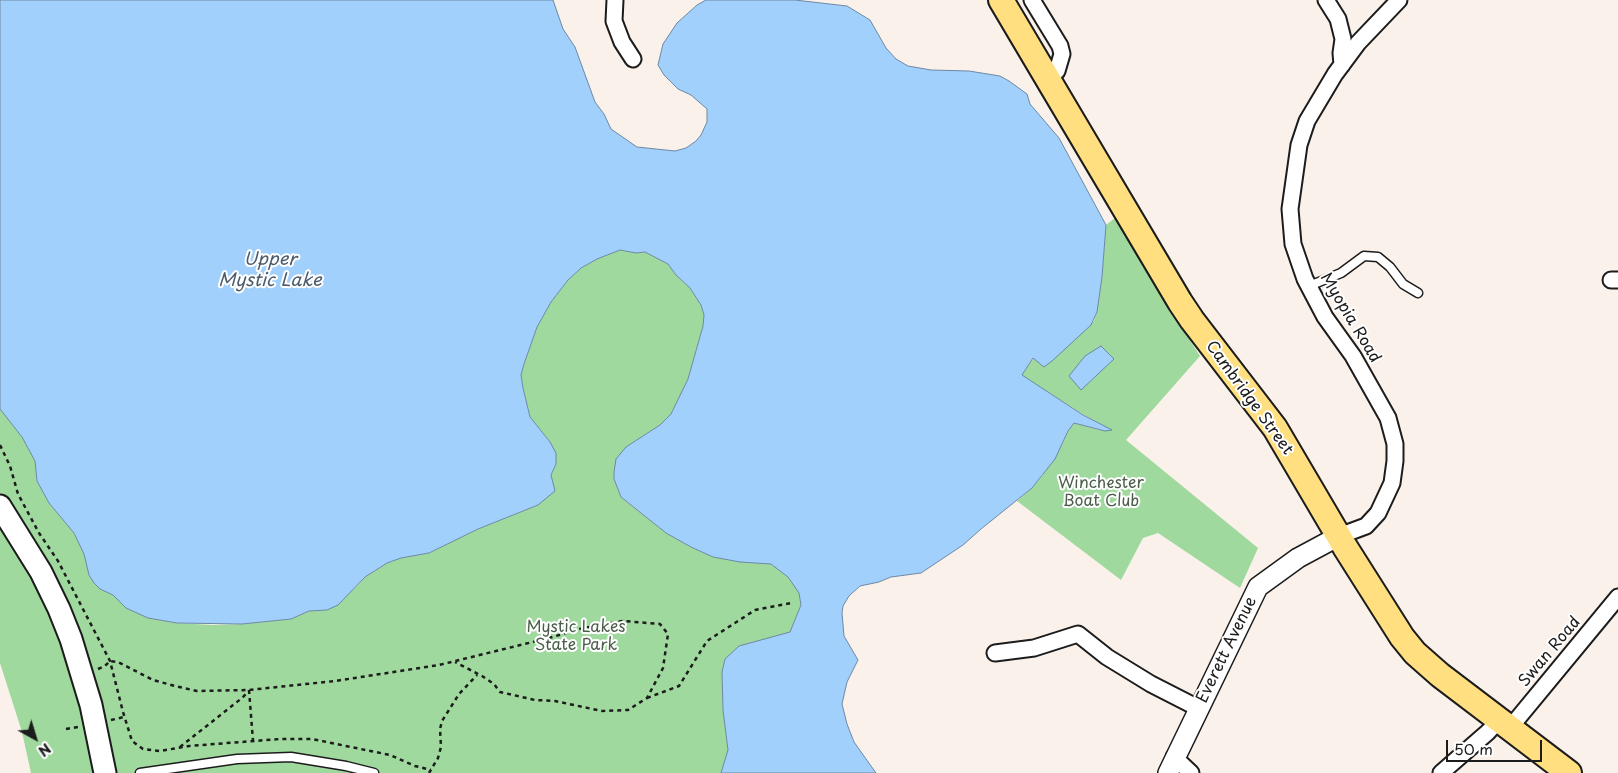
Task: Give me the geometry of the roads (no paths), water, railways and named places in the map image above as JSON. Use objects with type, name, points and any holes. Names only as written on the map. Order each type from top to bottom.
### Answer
[{"type":"highway","name":"Cambridge Street","points":[[1001,0],[1184,308],[1275,428],[1383,609],[1415,653],[1440,676],[1569,773]]},
{"type":"main road","points":[[0,506],[41,572],[72,640],[91,705],[105,773]]},
{"type":"street","points":[[615,0],[614,21],[622,42],[633,59]]},
{"type":"street","points":[[1032,0],[1060,46],[1062,54],[1057,71],[1048,77]]},
{"type":"street","points":[[1326,0],[1338,19],[1343,39],[1342,65]]},
{"type":"street","name":"Myopia Road","points":[[1339,536],[1366,526],[1378,513],[1392,483],[1395,444],[1388,418],[1374,392],[1353,356],[1325,317],[1309,286],[1293,244],[1290,209],[1299,145],[1307,121],[1358,43],[1399,0]]},
{"type":"street","name":"Everett Avenue","points":[[1171,765],[1258,587],[1298,558],[1339,536]]},
{"type":"street","name":"Swan Road","points":[[1441,773],[1488,732],[1504,725],[1618,597]]},
{"type":"street","points":[[995,652],[1034,648],[1078,634],[1107,657],[1151,684],[1198,708]]},
{"type":"street","points":[[1171,765],[1191,773]]},
{"type":"lane","points":[[1309,286],[1341,273],[1364,256],[1378,257],[1390,267],[1402,284],[1418,293]]},
{"type":"lane","points":[[140,773],[237,759],[291,757],[346,766],[374,773]]},
{"type":"water","name":"Upper Mystic Lake","points":[[0,0],[553,0],[563,29],[575,47],[595,102],[604,114],[611,129],[637,147],[675,151],[686,148],[701,135],[707,122],[707,109],[691,95],[678,89],[664,75],[658,65],[663,44],[677,23],[697,5],[706,0],[795,0],[847,6],[870,20],[886,48],[896,59],[908,66],[931,70],[969,71],[1000,76],[1009,81],[1027,94],[1030,104],[1059,138],[1106,225],[1097,312],[1091,325],[1052,361],[1044,367],[1033,358],[1022,375],[1083,415],[1112,430],[1105,431],[1074,423],[1068,431],[1055,459],[1032,488],[963,545],[921,573],[891,577],[860,586],[849,596],[843,606],[842,613],[844,636],[858,660],[847,682],[842,704],[854,742],[876,773],[721,773],[728,750],[723,710],[722,672],[725,659],[739,646],[790,632],[801,605],[799,593],[788,577],[771,564],[740,562],[713,557],[666,533],[621,497],[614,479],[616,459],[626,447],[660,425],[671,414],[688,379],[703,326],[704,315],[701,305],[690,288],[676,275],[668,264],[645,252],[636,253],[620,250],[581,268],[568,280],[551,302],[537,327],[521,375],[530,417],[550,442],[556,453],[556,464],[551,475],[555,491],[538,505],[478,529],[429,553],[401,558],[387,563],[365,577],[338,605],[327,610],[309,611],[291,619],[242,624],[177,623],[148,618],[126,608],[113,595],[100,589],[94,583],[89,575],[84,554],[74,533],[49,503],[37,481],[35,461],[22,437],[0,409]]},
{"type":"water","points":[[1101,346],[1114,359],[1081,390],[1069,376],[1085,356]]},
{"type":"park label","name":"Winchester Boat Club","points":[[1101,493]]},
{"type":"park label","name":"Mystic Lakes State Park","points":[[576,637]]}]
